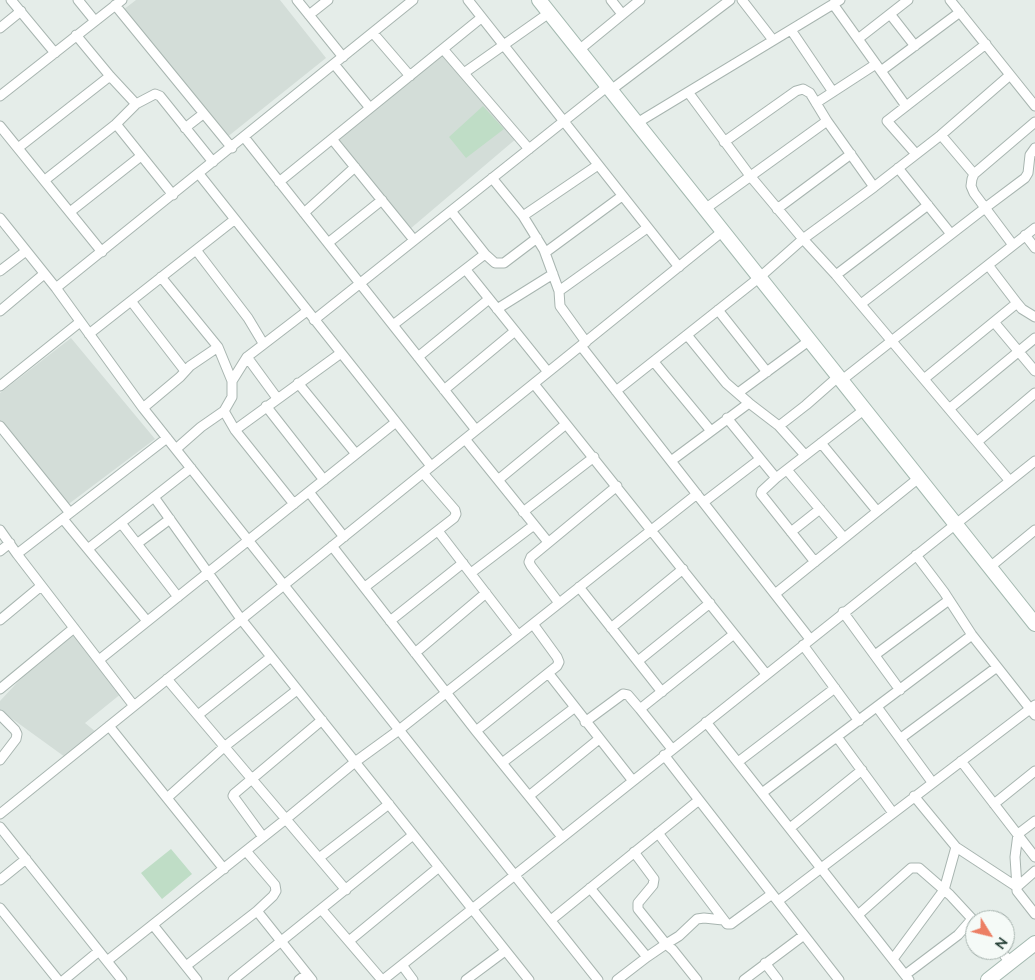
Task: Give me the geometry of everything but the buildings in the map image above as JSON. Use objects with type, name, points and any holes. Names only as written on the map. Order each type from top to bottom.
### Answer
[{"type":"street","points":[[11,0],[55,53]]},
{"type":"street","points":[[78,0],[95,21]]},
{"type":"street","points":[[297,0],[343,57]]},
{"type":"street","points":[[309,15],[328,0]]},
{"type":"street","points":[[56,288],[232,148],[413,0]]},
{"type":"street","points":[[468,0],[679,267]]},
{"type":"street","points":[[539,0],[956,522],[1035,624]]},
{"type":"street","points":[[611,0],[622,14]]},
{"type":"street","points":[[579,50],[640,0]]},
{"type":"street","points":[[314,320],[563,122],[730,0]]},
{"type":"street","points":[[742,0],[774,40]]},
{"type":"street","points":[[858,39],[908,0]]},
{"type":"street","points":[[950,0],[1035,106]]},
{"type":"street","points":[[637,123],[836,2],[858,39],[906,106]]},
{"type":"street","points":[[0,96],[118,3],[232,148]]},
{"type":"street","points":[[0,28],[21,11]]},
{"type":"street","points":[[816,103],[915,46],[960,12]]},
{"type":"street","points":[[464,72],[549,13]]},
{"type":"street","points":[[890,14],[915,46]]},
{"type":"street","points":[[279,182],[481,18]]},
{"type":"street","points":[[790,30],[833,92]]},
{"type":"street","points":[[373,33],[410,76]]},
{"type":"street","points":[[76,35],[136,104]]},
{"type":"street","points":[[916,154],[887,121],[986,44]]},
{"type":"street","points":[[443,49],[528,149]]},
{"type":"street","points":[[334,64],[370,108]]},
{"type":"street","points":[[616,391],[760,277],[803,239],[874,187],[941,134],[1010,75]]},
{"type":"street","points":[[18,148],[110,76]]},
{"type":"street","points":[[724,142],[796,91],[804,89],[810,93],[827,121],[874,187]]},
{"type":"street","points":[[688,92],[724,142],[777,209],[892,340],[1010,480]]},
{"type":"street","points":[[45,180],[116,124],[136,104],[155,94],[160,96],[213,162]]},
{"type":"street","points":[[185,128],[204,114]]},
{"type":"street","points":[[706,209],[827,121]]},
{"type":"street","points":[[1013,245],[974,193],[972,186],[974,174],[1035,122]]},
{"type":"street","points":[[116,124],[173,195]]},
{"type":"street","points":[[0,126],[102,252]]},
{"type":"street","points":[[941,134],[974,174]]},
{"type":"street","points":[[244,137],[476,430]]},
{"type":"street","points":[[332,139],[414,240]]},
{"type":"street","points":[[861,304],[1025,178],[1028,173],[1030,155],[1035,148]]},
{"type":"street","points":[[777,209],[851,154]]},
{"type":"street","points":[[70,212],[141,156]]},
{"type":"street","points":[[523,216],[598,165]]},
{"type":"street","points":[[304,213],[355,167]]},
{"type":"street","points":[[898,168],[951,234]]},
{"type":"street","points":[[199,174],[431,466]]},
{"type":"street","points":[[492,178],[523,216],[546,252],[558,291],[560,306],[584,344],[616,391],[775,594],[835,688],[859,721]]},
{"type":"street","points":[[546,252],[622,196]]},
{"type":"street","points":[[328,243],[382,200]]},
{"type":"street","points":[[836,275],[928,205]]},
{"type":"street","points":[[451,211],[485,254],[496,263],[504,263],[537,238]]},
{"type":"street","points":[[0,218],[56,288],[143,408],[598,980]]},
{"type":"street","points":[[89,334],[234,220]]},
{"type":"street","points":[[558,291],[647,228]]},
{"type":"street","points":[[779,426],[1035,228]]},
{"type":"street","points":[[1,812],[723,232]]},
{"type":"street","points":[[1025,235],[1035,248]]},
{"type":"street","points":[[196,250],[264,342]]},
{"type":"street","points":[[0,271],[26,251]]},
{"type":"street","points":[[393,326],[485,254]]},
{"type":"street","points":[[988,265],[1016,303],[1022,309],[1035,316]]},
{"type":"street","points":[[466,270],[548,372]]},
{"type":"street","points":[[0,311],[44,274]]},
{"type":"street","points":[[497,309],[553,274]]},
{"type":"street","points":[[161,277],[218,347],[232,381],[232,397],[224,411],[206,423],[176,449]]},
{"type":"street","points":[[418,357],[489,298]]},
{"type":"street","points":[[131,301],[185,371]]},
{"type":"street","points":[[924,379],[1016,303]]},
{"type":"street","points":[[718,310],[767,372]]},
{"type":"street","points":[[232,381],[247,357],[264,342],[307,311]]},
{"type":"street","points":[[0,386],[80,322]]},
{"type":"street","points":[[994,322],[1035,372]]},
{"type":"street","points":[[444,390],[515,331]]},
{"type":"street","points":[[687,335],[726,383],[779,426],[805,455]]},
{"type":"street","points":[[949,409],[1035,338]]},
{"type":"street","points":[[738,393],[810,340]]},
{"type":"street","points":[[143,408],[180,378],[185,371],[218,347]]},
{"type":"street","points":[[234,430],[340,353]]},
{"type":"street","points":[[247,357],[277,398]]},
{"type":"street","points":[[654,362],[711,431]]},
{"type":"street","points":[[298,384],[356,454]]},
{"type":"street","points":[[534,384],[652,529],[766,674]]},
{"type":"street","points":[[977,442],[1035,393]]},
{"type":"street","points":[[671,461],[749,403]]},
{"type":"street","points":[[266,406],[324,480]]},
{"type":"street","points":[[815,562],[761,494],[776,478],[865,409]]},
{"type":"street","points":[[224,411],[234,430],[294,504]]},
{"type":"street","points":[[727,418],[776,478]]},
{"type":"street","points":[[99,660],[396,422]]},
{"type":"street","points":[[498,480],[566,424]]},
{"type":"street","points":[[0,426],[89,548],[148,621]]},
{"type":"street","points":[[17,554],[167,438]]},
{"type":"street","points":[[465,439],[548,542]]},
{"type":"street","points":[[821,443],[877,512]]},
{"type":"street","points":[[524,512],[594,457]]},
{"type":"street","points":[[704,502],[760,459]]},
{"type":"street","points":[[322,910],[383,980],[1035,460]]},
{"type":"street","points":[[89,548],[191,468]]},
{"type":"street","points":[[787,470],[844,538]]},
{"type":"street","points":[[365,587],[454,518],[455,510],[423,473]]},
{"type":"street","points":[[775,594],[920,477]]},
{"type":"street","points":[[559,603],[529,562],[548,542],[617,486]]},
{"type":"street","points":[[309,492],[344,537]]},
{"type":"street","points":[[107,961],[355,762],[399,730],[697,494]]},
{"type":"street","points":[[154,497],[241,620],[528,980]]},
{"type":"street","points":[[791,532],[820,509]]},
{"type":"street","points":[[138,543],[170,519]]},
{"type":"street","points":[[122,523],[178,597]]},
{"type":"street","points":[[471,573],[534,525]]},
{"type":"street","points":[[0,530],[134,706]]},
{"type":"street","points":[[438,530],[518,635]]},
{"type":"street","points":[[990,566],[1035,531]]},
{"type":"street","points":[[0,551],[10,543]]},
{"type":"street","points":[[332,546],[476,731],[562,837]]},
{"type":"street","points":[[658,833],[723,920],[727,924],[731,924],[822,868],[932,782],[1033,709],[972,635],[916,554]]},
{"type":"street","points":[[390,621],[463,563]]},
{"type":"street","points":[[611,628],[683,569]]},
{"type":"street","points":[[0,620],[41,586]]},
{"type":"street","points":[[579,587],[662,692]]},
{"type":"street","points":[[415,653],[486,593]]},
{"type":"street","points":[[875,655],[949,600]]},
{"type":"street","points":[[638,661],[710,603]]},
{"type":"street","points":[[843,612],[900,690]]},
{"type":"street","points":[[476,731],[557,666],[559,662],[557,657],[533,624]]},
{"type":"street","points":[[0,690],[74,628]]},
{"type":"street","points":[[640,709],[734,634]]},
{"type":"street","points":[[762,793],[972,635]]},
{"type":"street","points":[[198,715],[271,657]]},
{"type":"street","points":[[901,738],[997,666]]},
{"type":"street","points":[[549,674],[599,740],[633,780]]},
{"type":"street","points":[[167,679],[346,890]]},
{"type":"street","points":[[738,762],[835,688]]},
{"type":"street","points":[[167,798],[224,746],[298,690]]},
{"type":"street","points":[[585,722],[623,694],[628,695],[672,749]]},
{"type":"street","points":[[877,707],[932,782]]},
{"type":"street","points":[[502,763],[574,708]]},
{"type":"street","points":[[0,715],[15,730],[16,734],[16,739],[0,760]]},
{"type":"street","points":[[263,837],[233,796],[235,791],[322,720]]},
{"type":"street","points":[[706,722],[907,977],[965,928]]},
{"type":"street","points":[[109,726],[224,869]]},
{"type":"street","points":[[837,737],[893,813]]},
{"type":"street","points":[[529,796],[599,740]]},
{"type":"street","points":[[664,755],[839,980]]},
{"type":"street","points":[[961,761],[1035,857]]},
{"type":"street","points":[[790,828],[862,770]]},
{"type":"street","points":[[994,804],[1035,771]]},
{"type":"street","points":[[914,796],[956,847],[1017,888]]},
{"type":"street","points":[[550,920],[699,800]]},
{"type":"street","points":[[319,858],[389,804]]},
{"type":"street","points":[[1035,821],[1018,834],[1015,858],[1017,891],[1035,914]]},
{"type":"street","points":[[0,827],[122,980]]},
{"type":"street","points":[[233,980],[413,835]]},
{"type":"street","points":[[893,959],[944,890],[956,847]]},
{"type":"street","points":[[186,966],[257,911],[276,891],[275,885],[246,851]]},
{"type":"street","points":[[634,852],[654,879],[654,885],[638,903],[638,909],[697,980]]},
{"type":"street","points":[[0,880],[26,859]]},
{"type":"street","points":[[349,941],[439,867]]},
{"type":"street","points":[[858,914],[912,868],[919,868],[965,911]]},
{"type":"street","points":[[1017,888],[1035,871]]},
{"type":"street","points":[[590,888],[647,957]]},
{"type":"street","points":[[0,908],[58,980]]},
{"type":"street","points":[[257,911],[310,977],[299,980]]},
{"type":"street","points":[[617,980],[679,936],[697,919],[723,920]]},
{"type":"street","points":[[153,925],[197,980]]},
{"type":"street","points":[[746,979],[804,935]]},
{"type":"street","points":[[988,980],[1035,943]]},
{"type":"street","points":[[64,980],[99,951]]},
{"type":"street","points":[[466,980],[506,951]]},
{"type":"street","points":[[765,964],[778,980]]},
{"type":"street","points":[[402,965],[413,980]]},
{"type":"shaded area","points":[[136,0],[280,0],[326,58],[226,138],[123,10]]},
{"type":"shaded area","points":[[444,50],[517,138],[410,229],[337,141]]},
{"type":"shaded area","points":[[71,338],[155,439],[66,506],[0,423],[0,393]]},
{"type":"shaded area","points":[[74,634],[122,693],[85,723],[96,732],[65,757],[0,710],[0,701],[26,673]]},
{"type":"green space","points":[[483,106],[504,129],[466,158],[449,137]]},
{"type":"green space","points":[[171,849],[192,874],[162,899],[141,873]]}]
